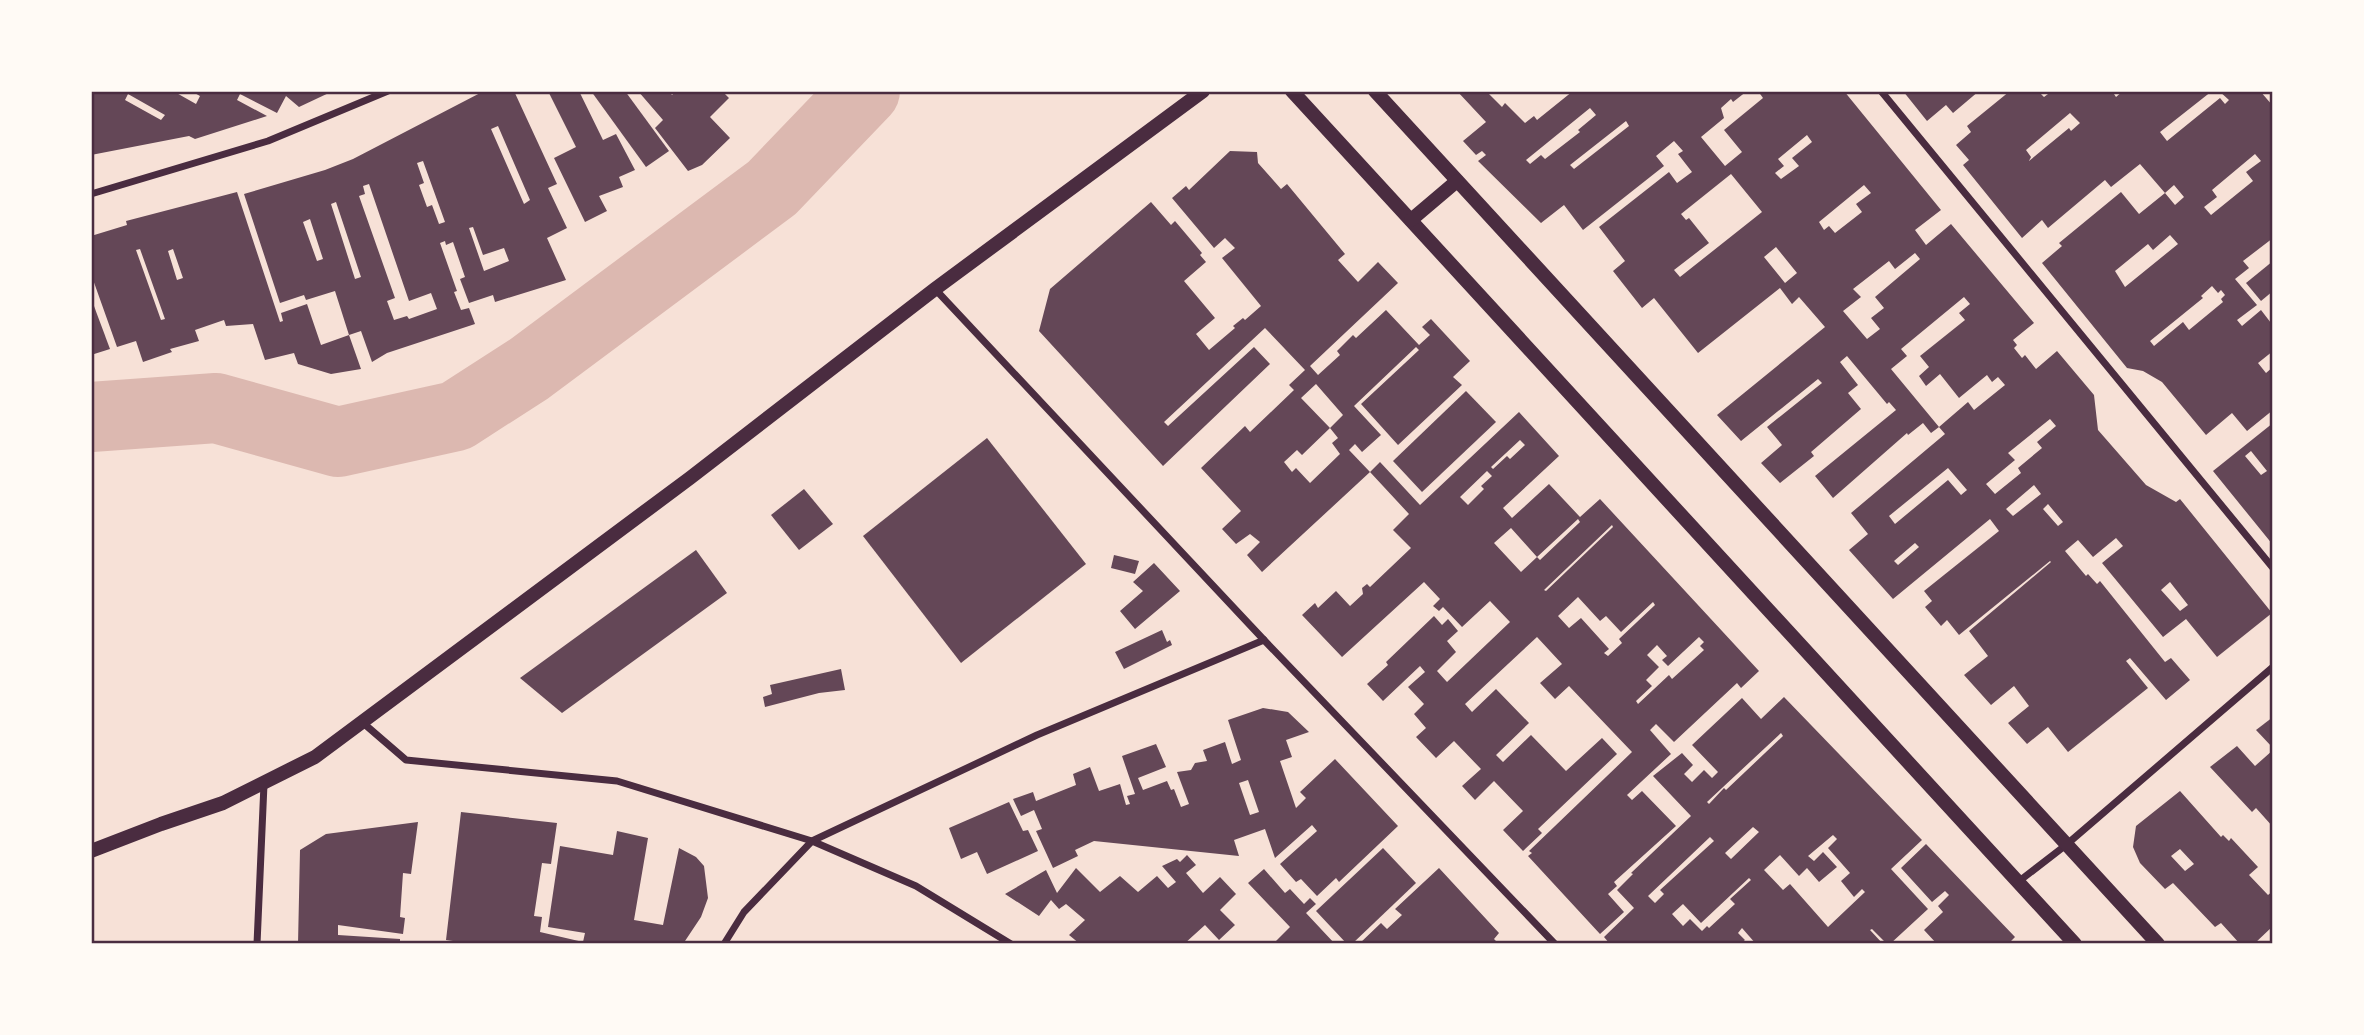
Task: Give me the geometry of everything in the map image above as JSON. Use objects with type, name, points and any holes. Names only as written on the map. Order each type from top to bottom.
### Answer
[{"type":"main road","points":[[91,851],[223,803],[316,757],[690,478],[935,289],[1203,91]]},
{"type":"main road","points":[[1292,91],[2075,944]]},
{"type":"main road","points":[[1375,91],[2158,944]]},
{"type":"main road","points":[[1411,220],[1457,181]]},
{"type":"street","points":[[91,194],[268,141],[387,91]]},
{"type":"street","points":[[1881,91],[2273,568]]},
{"type":"street","points":[[935,289],[1264,640],[1555,944]]},
{"type":"street","points":[[724,944],[744,912],[813,841],[1037,735],[1264,640]]},
{"type":"street","points":[[2018,882],[2066,845],[2273,667]]},
{"type":"street","points":[[362,722],[406,760],[617,781],[813,841],[916,887],[1011,944]]},
{"type":"street","points":[[257,944],[264,783]]},
{"type":"building","points":[[91,91],[173,91],[196,104],[200,96],[191,91],[333,91],[299,107],[286,96],[277,113],[240,94],[237,100],[267,116],[195,139],[189,136],[91,155]],"holes":[[[128,94],[165,115],[161,120],[125,100]]]},
{"type":"building","points":[[484,91],[514,91],[557,184],[548,188],[567,228],[547,238],[566,280],[495,302],[493,295],[469,303],[460,279],[465,277],[453,242],[446,245],[445,241],[440,243],[461,310],[469,308],[475,324],[387,353],[372,362],[361,331],[349,335],[335,291],[306,300],[304,295],[280,303],[244,194],[353,159]],"holes":[[[498,126],[530,200],[524,204],[491,129]],[[423,161],[445,222],[439,224],[432,205],[427,207],[419,185],[424,183],[417,163]],[[369,184],[409,301],[431,293],[437,309],[409,319],[407,316],[394,320],[387,301],[395,298],[359,196],[365,194],[363,186]],[[336,202],[361,277],[355,279],[331,204]],[[310,219],[323,259],[317,261],[303,222]],[[473,227],[483,255],[504,248],[509,261],[484,271],[469,228]]]},
{"type":"building","points":[[548,91],[579,91],[603,140],[616,134],[635,170],[619,177],[623,187],[599,196],[607,211],[585,222],[554,158],[576,147]]},
{"type":"building","points":[[591,91],[625,91],[669,151],[646,167]]},
{"type":"building","points":[[638,91],[669,91],[672,95],[676,91],[722,91],[729,98],[710,117],[730,138],[702,165],[688,171],[655,128],[663,120]]},
{"type":"building","points":[[1457,91],[1486,91],[1502,107],[1505,103],[1525,123],[1534,116],[1537,120],[1573,91],[1747,91],[1721,108],[1724,118],[1701,137],[1725,166],[1742,152],[1724,130],[1763,98],[1758,91],[1844,91],[1941,210],[1915,230],[1926,245],[1951,224],[2034,323],[2013,340],[2017,345],[2014,348],[2022,358],[2025,355],[2036,369],[2057,351],[2094,395],[2098,430],[2146,485],[2176,502],[2180,499],[2272,613],[2217,657],[2186,619],[2163,637],[2102,563],[2123,546],[2116,538],[2093,557],[2078,540],[2065,551],[2086,576],[2088,574],[2097,584],[2100,581],[2165,662],[2171,658],[2190,680],[2166,700],[2130,658],[2126,661],[2148,688],[2068,752],[2048,727],[2027,744],[2008,723],[2029,706],[2014,686],[1991,705],[1964,675],[1988,656],[1969,631],[2051,562],[1959,635],[1947,620],[1941,626],[1925,607],[1932,601],[1924,591],[1999,531],[1990,519],[1893,599],[1849,550],[1868,534],[1851,513],[1945,434],[1939,427],[1931,433],[1923,423],[1908,435],[1907,433],[1833,498],[1815,476],[1896,410],[1889,402],[1887,404],[1847,356],[1840,362],[1858,385],[1848,393],[1861,409],[1811,452],[1814,456],[1780,483],[1761,463],[1782,445],[1767,427],[1822,383],[1818,379],[1741,441],[1717,415],[1825,327],[1799,297],[1792,304],[1780,288],[1698,353],[1654,298],[1642,308],[1613,271],[1625,261],[1599,227],[1669,172],[1677,183],[1692,172],[1678,154],[1683,151],[1674,141],[1656,156],[1664,166],[1583,230],[1564,205],[1541,223],[1478,161],[1486,155],[1482,151],[1476,155],[1463,141],[1486,122]],"holes":[[[1590,108],[1596,115],[1578,130],[1580,132],[1545,159],[1541,155],[1530,164],[1526,160]],[[1626,121],[1629,126],[1574,169],[1570,165]],[[1807,135],[1812,142],[1792,158],[1799,166],[1781,179],[1775,173],[1784,166],[1778,159]],[[1731,174],[1762,212],[1680,277],[1674,270],[1709,243],[1689,218],[1686,220],[1681,214]],[[1864,185],[1871,193],[1856,204],[1862,212],[1835,233],[1829,226],[1824,230],[1819,222]],[[1776,247],[1797,273],[1785,283],[1764,257]],[[1915,253],[1920,259],[1875,297],[1884,308],[1871,318],[1880,329],[1867,339],[1843,311],[1861,297],[1853,289],[1889,261],[1895,269]],[[1964,297],[1970,304],[1959,313],[1965,320],[1920,356],[1929,367],[1919,376],[1926,386],[1940,374],[1959,398],[1987,375],[1992,382],[1998,377],[2005,385],[1974,410],[1968,402],[1939,427],[1891,369],[1907,356],[1901,349]],[[2050,419],[2056,426],[2037,442],[2042,448],[2018,468],[2021,473],[1995,494],[1986,484],[2015,460],[2008,453]],[[1948,468],[1967,490],[1961,495],[1948,480],[1895,524],[1889,516]],[[2034,485],[2041,494],[2013,516],[2006,509]],[[2048,504],[2063,522],[2058,526],[2043,509]],[[1915,543],[1919,547],[1898,565],[1894,561]],[[2170,582],[2188,605],[2180,611],[2161,590]]]},
{"type":"building","points":[[1903,91],[1979,91],[1953,113],[1946,105],[1927,121]]},
{"type":"building","points":[[2010,91],[2038,91],[2044,97],[2052,91],[2112,91],[2116,97],[2123,91],[2212,91],[2160,132],[2167,141],[2220,98],[2225,104],[2229,100],[2219,91],[2260,91],[2273,106],[2273,238],[2243,261],[2249,268],[2235,279],[2257,305],[2237,320],[2242,326],[2261,310],[2271,323],[2273,321],[2273,351],[2258,363],[2266,373],[2273,367],[2273,410],[2247,431],[2232,413],[2206,435],[2162,382],[2143,371],[2127,368],[2042,263],[2062,246],[2059,243],[2121,192],[2139,214],[2165,193],[2140,164],[2111,187],[2105,180],[2048,228],[2042,220],[2022,238],[1963,165],[1969,160],[1956,145],[1971,132],[1967,126]],"holes":[[[2070,113],[2080,123],[2071,131],[2069,128],[2029,161],[2031,157],[2026,150]],[[2255,154],[2261,161],[2246,172],[2253,181],[2211,215],[2204,207],[2217,197],[2212,190]],[[2174,185],[2184,197],[2175,205],[2165,193]],[[2170,235],[2178,244],[2125,287],[2115,271],[2148,244],[2153,250]],[[2212,286],[2218,293],[2221,290],[2225,295],[2221,299],[2223,302],[2189,330],[2183,322],[2154,346],[2150,341],[2203,298],[2201,296]]]},
{"type":"building","points":[[1230,151],[1257,152],[1258,163],[1281,189],[1287,184],[1345,254],[1338,260],[1358,282],[1378,262],[1398,283],[1310,366],[1318,375],[1340,355],[1337,351],[1353,335],[1356,338],[1386,310],[1419,345],[1430,335],[1422,327],[1431,319],[1470,361],[1453,377],[1462,385],[1398,445],[1361,404],[1419,350],[1416,347],[1354,406],[1381,435],[1362,452],[1355,444],[1349,450],[1370,472],[1262,572],[1247,555],[1260,542],[1250,534],[1236,544],[1222,529],[1241,511],[1201,468],[1245,426],[1250,432],[1294,390],[1289,385],[1305,370],[1265,328],[1164,422],[1168,426],[1254,347],[1270,364],[1163,466],[1039,331],[1050,289],[1151,202],[1171,225],[1175,221],[1202,253],[1200,255],[1206,262],[1184,281],[1215,318],[1196,334],[1209,350],[1235,328],[1233,326],[1261,306],[1222,258],[1235,248],[1225,238],[1214,248],[1172,198],[1186,186],[1189,190]],"holes":[[[1316,384],[1343,415],[1330,428],[1301,398]],[[1330,428],[1338,438],[1332,443],[1340,454],[1310,483],[1296,468],[1292,472],[1284,462],[1297,450],[1302,455]]]},
{"type":"building","points":[[237,192],[280,322],[283,321],[281,313],[307,304],[321,345],[349,335],[361,369],[331,374],[298,364],[294,353],[265,360],[253,324],[226,326],[224,320],[195,330],[199,341],[170,349],[172,352],[143,362],[136,341],[117,347],[91,274],[91,236],[127,225],[126,221]],"holes":[[[140,249],[165,319],[161,320],[136,250]],[[173,249],[183,278],[177,280],[168,251]]]},
{"type":"building","points":[[2273,261],[2273,291],[2261,301],[2246,283]]},
{"type":"building","points":[[91,298],[110,349],[91,355]]},
{"type":"building","points":[[1466,391],[1496,422],[1422,492],[1393,461]]},
{"type":"building","points":[[1519,412],[1559,456],[1503,508],[1512,518],[1549,484],[1580,517],[1600,499],[1759,671],[1741,688],[1737,683],[1674,742],[1656,724],[1650,730],[1671,754],[1627,795],[1632,800],[1642,791],[1676,826],[1614,882],[1617,886],[1608,894],[1624,912],[1600,934],[1528,856],[1532,853],[1529,851],[1632,752],[1569,686],[1555,699],[1540,683],[1562,664],[1537,637],[1465,704],[1472,712],[1496,689],[1529,723],[1496,755],[1503,762],[1531,735],[1566,771],[1602,738],[1617,754],[1538,829],[1542,833],[1523,851],[1503,830],[1523,811],[1494,781],[1475,800],[1462,786],[1481,769],[1454,741],[1436,758],[1416,737],[1426,728],[1414,714],[1424,704],[1408,687],[1425,672],[1420,666],[1383,701],[1367,684],[1434,616],[1442,625],[1448,619],[1458,631],[1447,641],[1456,652],[1437,671],[1447,682],[1510,622],[1490,601],[1462,627],[1443,607],[1439,611],[1433,606],[1440,599],[1424,582],[1342,657],[1302,615],[1315,603],[1318,608],[1336,591],[1350,606],[1363,594],[1362,588],[1367,584],[1370,587],[1411,548],[1393,530],[1409,514],[1370,472],[1380,462],[1420,505]],"holes":[[[1520,440],[1525,445],[1510,459],[1507,456],[1493,469],[1491,467]],[[1487,471],[1492,476],[1481,486],[1484,489],[1468,505],[1460,497]],[[1578,519],[1580,522],[1540,560],[1537,557]],[[1612,525],[1613,527],[1544,590]],[[1511,528],[1537,557],[1521,572],[1494,543]],[[1578,597],[1600,621],[1606,616],[1621,632],[1653,602],[1655,605],[1619,639],[1622,643],[1608,656],[1604,653],[1609,649],[1581,618],[1569,628],[1558,616]],[[1699,637],[1704,642],[1700,646],[1704,650],[1672,679],[1669,675],[1638,704],[1636,701],[1652,686],[1646,680],[1659,667],[1647,655],[1657,645],[1667,656],[1662,660],[1668,666]]]},
{"type":"building","points":[[2273,423],[2273,545],[2213,471]],"holes":[[[2251,451],[2267,471],[2261,475],[2245,456]]]},
{"type":"building","points":[[987,438],[1086,564],[961,663],[863,536]]},
{"type":"building","points":[[804,489],[833,524],[799,550],[771,515]]},
{"type":"building","points":[[696,550],[727,593],[562,713],[520,678]]},
{"type":"building","points":[[1114,555],[1139,561],[1135,574],[1111,568]]},
{"type":"building","points":[[1154,563],[1180,591],[1135,629],[1120,611],[1143,591],[1133,582]]},
{"type":"building","points":[[1162,630],[1167,642],[1170,640],[1172,645],[1124,669],[1115,652]]},
{"type":"building","points":[[841,669],[845,690],[819,693],[765,707],[763,697],[772,694],[770,685]]},
{"type":"building","points":[[1784,697],[1922,840],[1891,869],[1928,909],[1890,944],[1872,929],[1870,930],[1883,944],[1756,944],[1742,928],[1738,933],[1745,940],[1740,944],[1610,944],[1604,937],[1634,908],[1617,890],[1633,874],[1631,873],[1691,816],[1653,776],[1682,753],[1693,765],[1684,774],[1692,782],[1704,770],[1712,778],[1718,772],[1692,745],[1742,698],[1761,719]],"holes":[[[1781,733],[1783,736],[1726,790],[1724,788],[1709,804],[1707,802]],[[1753,827],[1759,832],[1731,859],[1725,853]],[[1833,835],[1837,839],[1828,848],[1850,873],[1841,881],[1854,897],[1862,889],[1865,892],[1828,927],[1790,884],[1783,890],[1764,870],[1780,855],[1799,876],[1807,868],[1819,882],[1837,867],[1823,852],[1814,861],[1808,856]],[[1710,837],[1714,841],[1660,890],[1664,894],[1655,903],[1648,896]],[[1749,878],[1751,880],[1730,899],[1735,904],[1709,928],[1707,926],[1702,931],[1690,919],[1683,926],[1672,914],[1683,904],[1701,923]]]},
{"type":"building","points":[[1263,708],[1288,712],[1309,732],[1286,740],[1292,757],[1280,761],[1296,808],[1306,798],[1300,792],[1335,759],[1398,826],[1339,882],[1336,878],[1317,896],[1301,879],[1296,882],[1280,864],[1317,831],[1312,825],[1275,858],[1265,829],[1234,840],[1239,856],[1094,841],[1075,850],[1078,856],[1053,868],[1036,831],[1042,829],[1034,810],[1021,816],[1013,799],[1033,792],[1036,801],[1076,785],[1073,774],[1090,767],[1099,791],[1120,784],[1126,805],[1130,804],[1127,796],[1135,794],[1122,756],[1156,744],[1166,767],[1138,778],[1143,790],[1167,781],[1171,790],[1174,789],[1181,807],[1189,804],[1177,772],[1191,770],[1195,763],[1207,761],[1203,750],[1225,742],[1232,764],[1241,760],[1228,720]],"holes":[[[1248,780],[1259,812],[1250,815],[1239,783]]]},
{"type":"building","points":[[2273,717],[2273,748],[2256,730]]},
{"type":"building","points":[[2237,746],[2255,766],[2273,750],[2273,827],[2256,808],[2252,812],[2210,767]]},
{"type":"building","points":[[2180,791],[2221,837],[2223,835],[2229,841],[2231,838],[2258,867],[2249,875],[2268,895],[2273,891],[2273,926],[2254,944],[2240,944],[2221,923],[2215,927],[2173,883],[2165,889],[2140,863],[2133,847],[2136,826]],"holes":[[[2180,849],[2194,864],[2185,871],[2171,856]]]},
{"type":"building","points":[[1009,802],[1023,831],[1028,830],[1038,851],[987,874],[977,852],[961,859],[949,828]]},
{"type":"building","points":[[461,812],[557,823],[551,864],[542,863],[534,916],[542,917],[540,932],[583,942],[585,933],[548,927],[560,846],[613,855],[617,831],[648,838],[634,920],[663,925],[679,848],[696,857],[704,866],[708,898],[701,917],[683,944],[474,944],[446,940]]},
{"type":"building","points":[[418,822],[411,874],[403,873],[400,917],[405,918],[403,934],[338,925],[338,935],[400,939],[400,944],[298,944],[300,850],[326,834]]},
{"type":"building","points":[[1926,844],[2015,937],[2008,944],[1937,944],[1924,930],[1943,912],[1938,906],[1949,895],[1945,891],[1932,902],[1901,868]]},
{"type":"building","points":[[1383,848],[1416,883],[1352,944],[1347,944],[1316,911]]},
{"type":"building","points":[[1187,855],[1196,865],[1186,873],[1203,893],[1220,877],[1236,894],[1220,910],[1235,925],[1219,940],[1205,925],[1184,944],[1080,944],[1069,935],[1085,920],[1066,904],[1059,909],[1051,900],[1039,916],[1005,894],[1046,870],[1057,893],[1076,868],[1100,892],[1120,876],[1138,892],[1157,876],[1168,888],[1176,882],[1162,866],[1177,859],[1180,862]]},
{"type":"building","points":[[1439,868],[1499,933],[1494,939],[1499,944],[1359,944],[1381,923],[1387,929],[1402,915],[1395,909]]},
{"type":"building","points":[[1264,869],[1285,893],[1290,889],[1304,904],[1310,898],[1316,904],[1306,913],[1335,944],[1273,944],[1290,927],[1248,883]]},
{"type":"waterway","points":[[91,417],[216,408],[338,442],[456,416],[529,369],[772,188],[865,91]]}]
